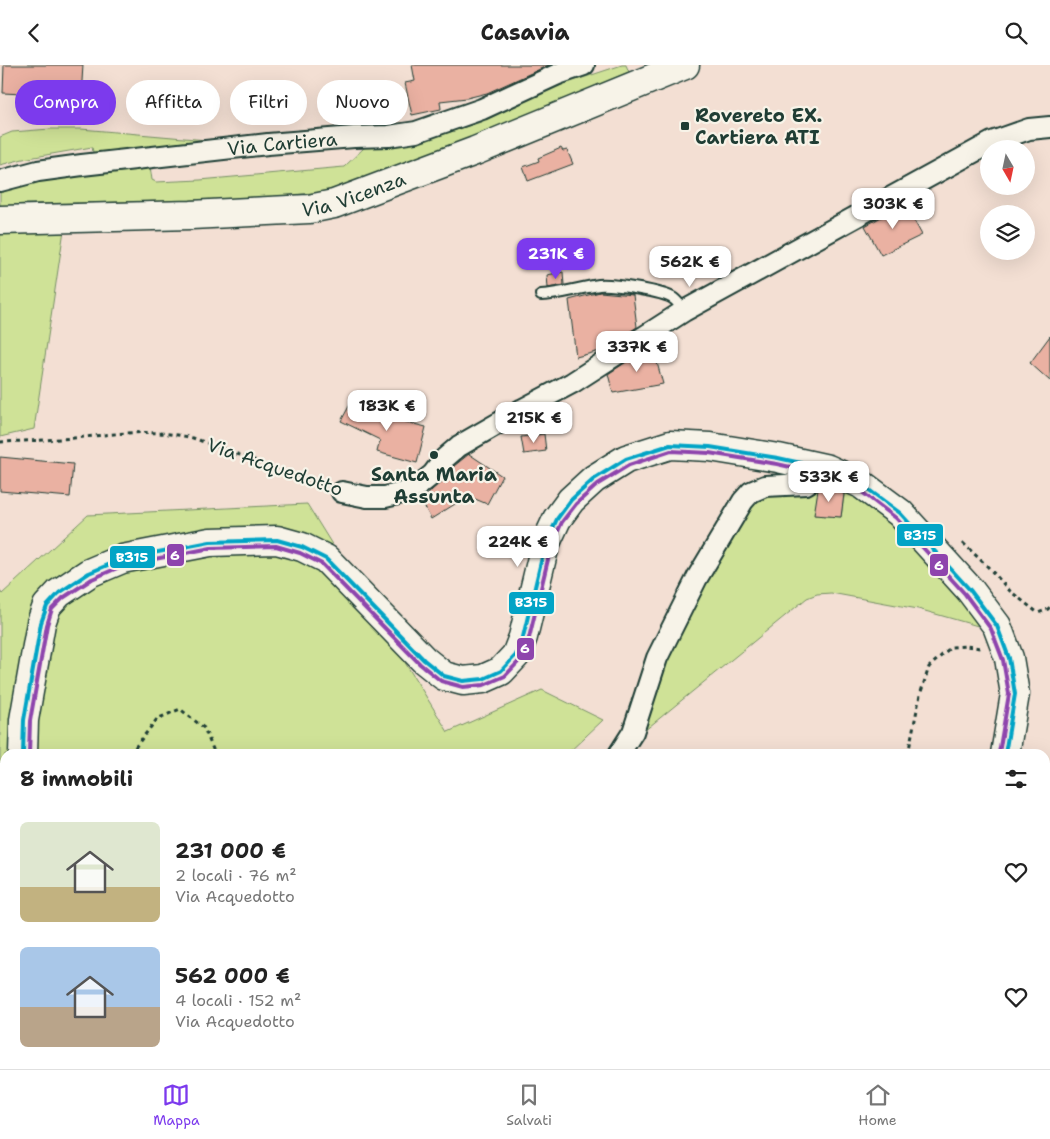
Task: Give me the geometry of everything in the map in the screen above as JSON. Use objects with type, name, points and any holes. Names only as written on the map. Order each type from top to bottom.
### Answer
[{"type":"main road","name":"Via Vicenza","points":[[0,220],[290,210],[309,209],[334,204],[475,151],[685,65]]},
{"type":"main road","points":[[23,749],[24,720],[41,623],[47,606],[60,593],[89,573],[122,559],[210,542],[277,540],[302,547],[326,559],[424,660],[444,676],[463,681],[483,679],[501,671],[516,655],[523,637],[545,545],[557,519],[571,500],[594,479],[626,459],[670,445],[710,447],[778,458],[828,469],[861,484],[900,513],[970,590],[997,626],[1009,658],[1015,694],[1006,749]]},
{"type":"street","name":"Via Cartiera","points":[[0,181],[38,171],[82,165],[268,144],[389,136],[416,132],[482,109],[558,74],[584,65]]},
{"type":"street","name":"Via Acquedotto","points":[[342,492],[367,497],[385,497],[402,493],[418,485],[432,474],[459,446],[572,383],[684,311],[992,142],[1029,129],[1050,127]]},
{"type":"street","points":[[622,749],[633,732],[657,658],[697,578],[743,501],[751,492],[765,486],[806,484],[828,469]]},
{"type":"lane","points":[[541,295],[567,293],[600,285],[632,288],[657,292],[674,298],[684,311]]},
{"type":"path","name":"Via Acquedotto","points":[[0,442],[72,438],[136,431],[174,433],[193,438],[342,492]]},
{"type":"path","points":[[909,749],[920,695],[929,667],[939,656],[951,647],[966,645],[1009,658]]},
{"type":"path","points":[[134,749],[156,719],[180,709],[204,728],[213,749]]},
{"type":"green space","points":[[626,65],[629,72],[423,158],[333,191],[271,197],[0,206],[0,188],[15,184],[150,166],[152,180],[156,182],[200,180],[344,167],[365,147],[403,144],[481,122],[537,93]]},
{"type":"green space","points":[[81,129],[207,140],[94,157],[92,147],[0,165],[0,137],[12,132]]},
{"type":"green space","points":[[64,230],[34,429],[0,437],[0,232]]},
{"type":"green space","points":[[845,489],[898,525],[985,628],[918,609],[831,593],[817,594],[807,598],[644,731],[654,674],[751,497],[790,490],[818,491],[815,515],[841,517]]},
{"type":"green space","points":[[307,504],[448,732],[542,690],[603,720],[572,749],[0,749],[0,591],[2,594],[88,515]]},
{"type":"building","points":[[4,65],[83,65],[82,80],[15,80],[15,94],[3,93]]},
{"type":"building","points":[[412,65],[549,65],[487,93],[467,98],[440,101],[441,109],[412,115],[408,97],[408,82],[415,81]]},
{"type":"building","points":[[561,148],[563,151],[567,150],[573,164],[528,181],[523,167],[539,161],[538,158]]},
{"type":"building","points":[[905,204],[922,235],[881,255],[865,226]]},
{"type":"building","points":[[563,272],[564,285],[548,288],[547,275]]},
{"type":"building","points":[[600,292],[633,295],[637,327],[600,351],[576,357],[569,300]]},
{"type":"building","points":[[1050,336],[1050,381],[1030,363]]},
{"type":"building","points":[[652,345],[663,384],[613,393],[608,374]]},
{"type":"building","points":[[354,397],[370,404],[366,412],[426,427],[417,463],[377,452],[380,440],[341,421]]},
{"type":"building","points":[[544,434],[546,451],[524,454],[521,437]]},
{"type":"building","points":[[469,454],[502,476],[487,504],[468,496],[431,519],[422,502],[444,479],[455,473],[450,472],[454,466]]},
{"type":"building","points":[[0,457],[73,464],[70,497],[0,491]]},
{"type":"building","points":[[824,486],[844,494],[841,517],[814,515],[818,490]]},
{"type":"transit line","name":"B315","points":[[23,749],[24,720],[41,623],[47,606],[59,593],[89,573],[122,559],[210,542],[277,540],[302,547],[326,559],[424,660],[444,676],[463,681],[483,679],[501,671],[516,655],[523,637],[545,545],[557,519],[571,500],[594,479],[626,459],[670,445],[710,447],[778,458],[828,469],[861,484],[900,513],[970,590],[997,626],[1009,658],[1015,694],[1006,749]]},
{"type":"transit line","name":"6","points":[[29,749],[30,721],[47,625],[52,609],[63,598],[92,579],[124,565],[211,548],[276,546],[300,553],[322,564],[420,664],[441,681],[463,687],[484,685],[505,676],[522,658],[529,638],[551,547],[562,522],[576,504],[598,484],[629,465],[671,451],[709,453],[777,464],[826,475],[858,489],[896,518],[965,594],[991,629],[1003,660],[1009,694],[1000,749]]},
{"type":"place","name":"Rovereto EX. Cartiera ATI","points":[[685,126]]},
{"type":"place","name":"Santa Maria Assunta","points":[[434,455]]}]
